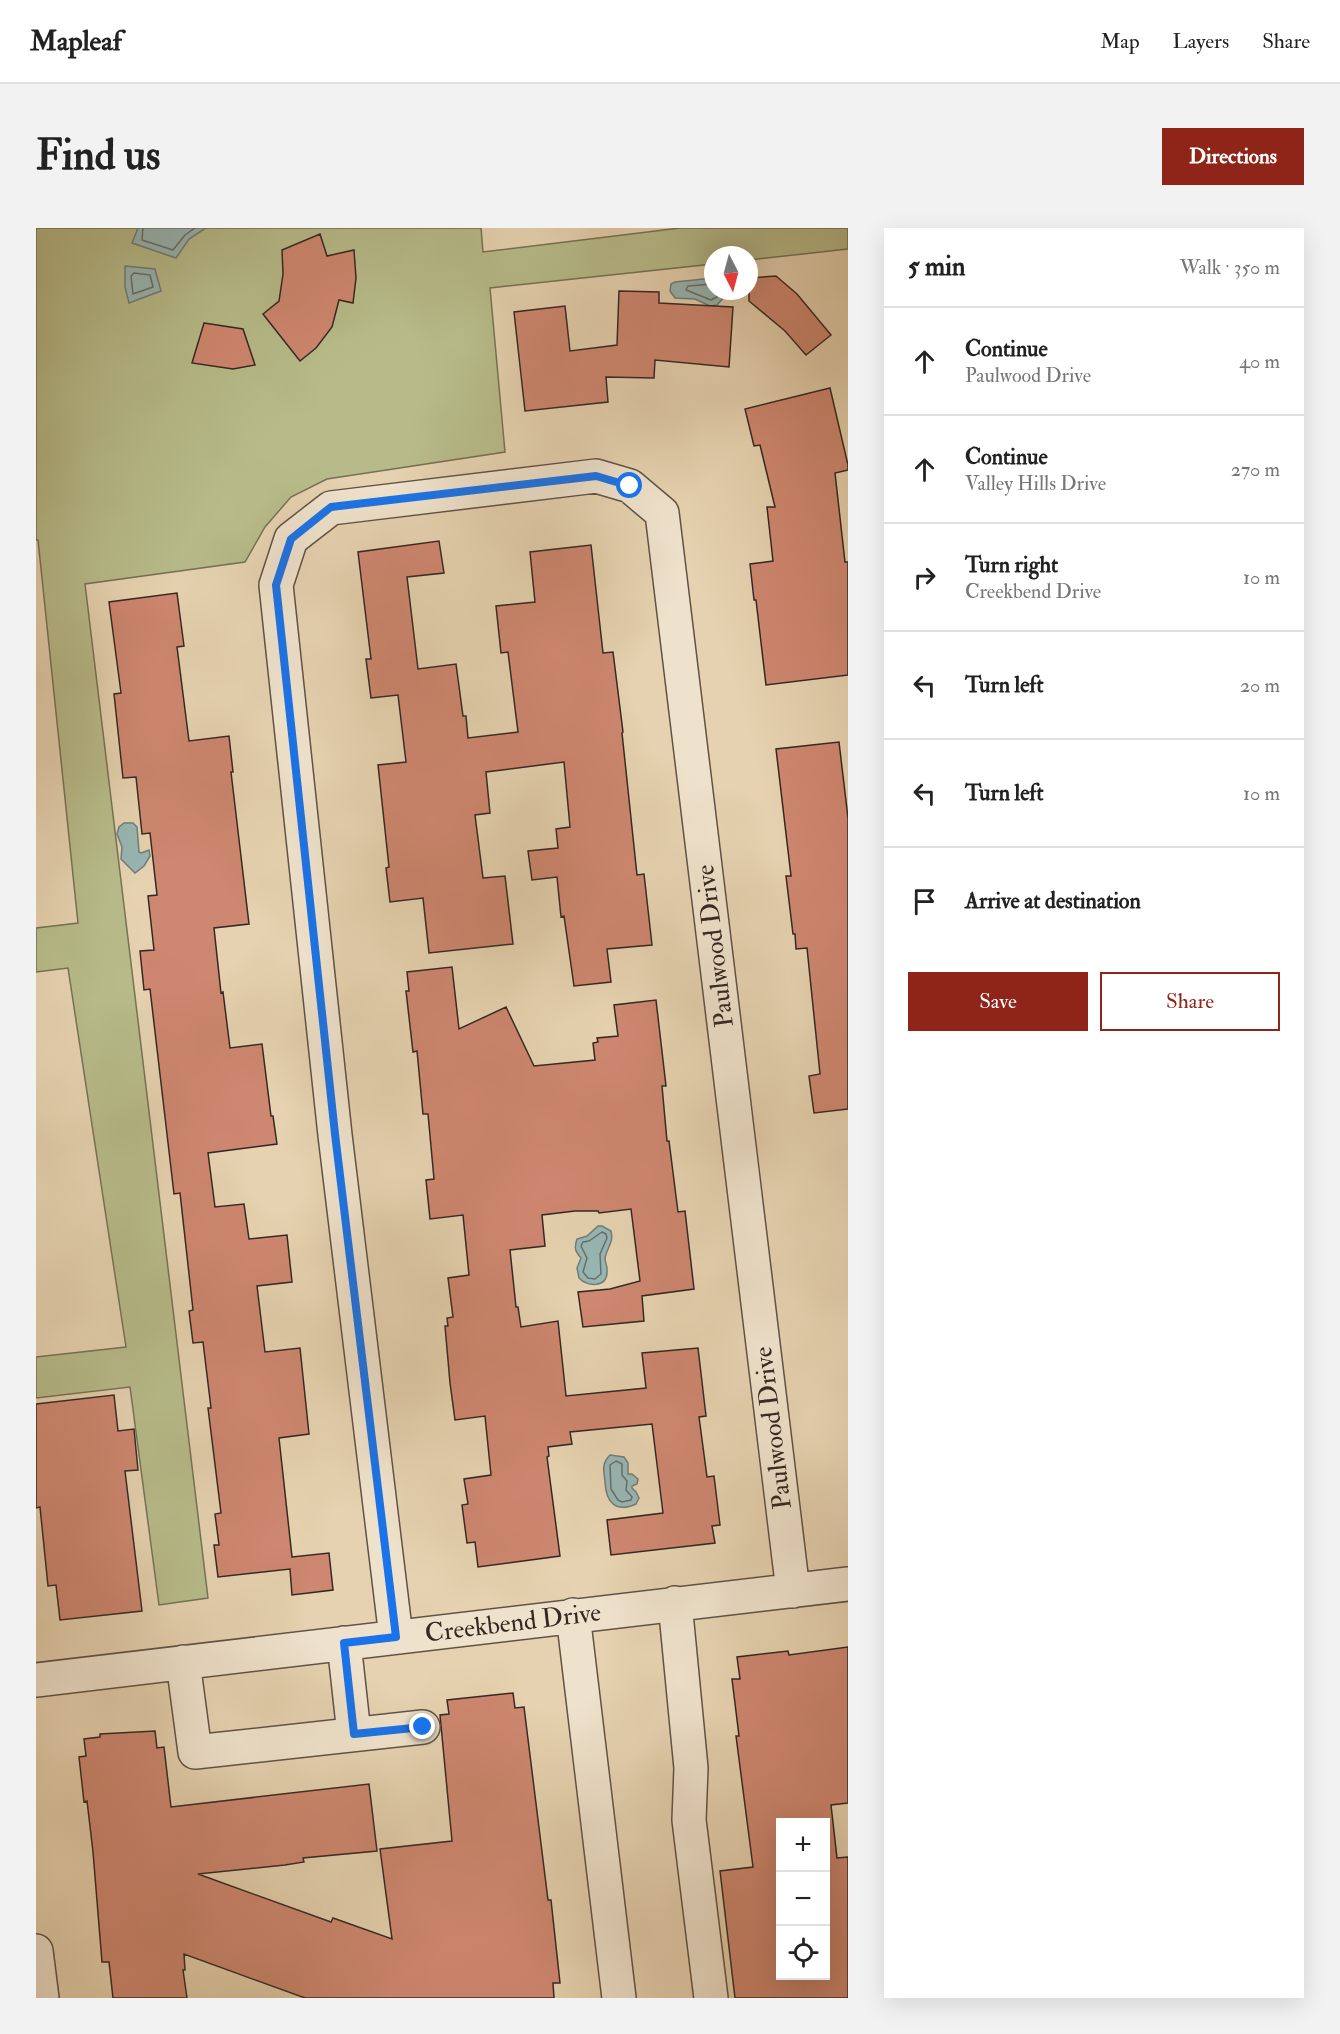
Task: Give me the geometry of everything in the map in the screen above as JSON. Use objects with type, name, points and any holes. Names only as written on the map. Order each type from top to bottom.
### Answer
[{"type":"street","name":"Paulwood Drive","points":[[396,1637],[335,1134],[276,585],[291,539],[331,507],[596,476],[630,486],[662,513],[793,1591]]},
{"type":"street","name":"Creekbend Drive","points":[[36,1680],[848,1584]]},
{"type":"street","points":[[675,1603],[691,1768],[689,1820],[711,1998]]},
{"type":"street","points":[[573,1615],[619,1998]]},
{"type":"street","points":[[344,1643],[354,1734]]},
{"type":"street","points":[[183,1662],[195,1752],[423,1727]]},
{"type":"street","points":[[36,1951],[42,1998]]},
{"type":"green space","points":[[36,228],[481,228],[483,252],[680,228],[848,228],[848,249],[758,259],[758,246],[704,246],[704,265],[490,288],[505,452],[327,479],[291,497],[265,527],[245,562],[85,584],[208,1598],[159,1605],[130,1387],[36,1398],[36,1357],[126,1347],[68,968],[36,972],[36,928],[78,923],[38,540],[36,540]]},
{"type":"water","points":[[138,228],[206,228],[189,239],[176,258],[132,243]]},
{"type":"water","points":[[125,266],[155,269],[161,291],[129,303],[125,287]]},
{"type":"water","points":[[704,279],[704,300],[722,300],[717,305],[710,306],[695,299],[675,298],[670,291],[671,284]]},
{"type":"water","points":[[124,823],[133,823],[137,827],[139,852],[149,850],[150,856],[144,866],[135,873],[121,859],[122,847],[117,834],[119,827]]},
{"type":"water","points":[[598,1226],[611,1231],[612,1239],[605,1258],[606,1277],[600,1283],[591,1284],[579,1278],[577,1268],[581,1258],[576,1251],[576,1245],[577,1239],[587,1236]]},
{"type":"water","points":[[610,1455],[624,1457],[628,1463],[628,1474],[638,1479],[637,1484],[632,1486],[639,1498],[636,1504],[618,1507],[607,1496],[604,1468],[605,1461]]},
{"type":"building","points":[[320,234],[327,256],[354,250],[356,278],[353,303],[339,300],[332,327],[316,348],[300,361],[263,314],[279,301],[283,274],[282,250]]},
{"type":"building","points":[[776,276],[797,294],[831,335],[806,355],[785,331],[749,301],[758,300],[758,277]]},
{"type":"building","points":[[619,291],[659,292],[659,303],[733,307],[729,367],[655,360],[654,378],[606,377],[608,402],[525,411],[514,312],[565,306],[570,351],[617,345]]},
{"type":"building","points":[[204,323],[243,329],[255,365],[233,369],[192,363]]},
{"type":"building","points":[[830,388],[848,465],[848,470],[835,473],[845,562],[848,562],[848,675],[766,685],[750,564],[773,561],[767,507],[775,507],[760,445],[754,446],[745,409]]},
{"type":"building","points":[[439,541],[444,573],[407,577],[418,669],[456,664],[468,738],[518,732],[508,652],[501,653],[496,606],[535,602],[530,552],[591,545],[603,653],[613,652],[637,875],[644,874],[652,945],[607,949],[611,982],[574,986],[564,916],[561,917],[557,877],[532,880],[528,851],[558,848],[556,829],[570,827],[564,762],[486,772],[490,813],[475,815],[483,878],[505,876],[513,944],[429,953],[423,898],[390,902],[386,868],[389,867],[378,765],[406,762],[398,695],[371,698],[366,659],[371,659],[358,552]]},
{"type":"building","points":[[177,593],[184,646],[177,647],[189,741],[229,736],[233,772],[231,772],[249,924],[214,928],[230,1048],[262,1044],[277,1144],[208,1153],[215,1207],[244,1204],[249,1239],[287,1235],[292,1282],[257,1286],[265,1352],[300,1348],[309,1434],[279,1438],[292,1557],[329,1553],[333,1590],[292,1595],[290,1569],[218,1577],[214,1545],[219,1545],[215,1514],[221,1513],[208,1408],[211,1408],[203,1342],[193,1343],[189,1311],[193,1310],[180,1193],[174,1194],[150,989],[144,990],[140,951],[154,950],[148,896],[157,895],[150,833],[142,834],[136,777],[123,778],[114,694],[121,693],[109,602]]},
{"type":"building","points":[[839,742],[848,818],[848,1109],[814,1113],[809,1076],[820,1074],[807,948],[796,949],[795,934],[793,934],[786,876],[791,876],[776,749]]},
{"type":"building","points":[[452,967],[459,1029],[506,1007],[534,1066],[595,1060],[593,1043],[598,1042],[597,1038],[618,1036],[614,1005],[656,1000],[666,1086],[662,1086],[667,1141],[669,1141],[678,1212],[685,1211],[694,1289],[642,1296],[644,1321],[583,1327],[578,1292],[610,1289],[640,1281],[631,1209],[599,1213],[598,1211],[575,1211],[542,1215],[545,1246],[510,1250],[516,1307],[518,1307],[521,1327],[558,1321],[566,1396],[646,1388],[642,1353],[698,1348],[706,1416],[699,1417],[707,1477],[714,1476],[720,1525],[712,1526],[715,1543],[611,1555],[607,1520],[663,1513],[652,1424],[570,1432],[572,1444],[548,1447],[549,1456],[547,1457],[560,1556],[478,1567],[475,1542],[467,1543],[462,1505],[468,1504],[464,1479],[491,1475],[485,1416],[455,1420],[450,1383],[445,1326],[448,1326],[447,1318],[453,1317],[448,1278],[469,1275],[463,1215],[430,1219],[426,1180],[434,1179],[428,1114],[423,1114],[417,1051],[413,1052],[406,991],[409,991],[407,972]]},
{"type":"building","points":[[114,1395],[118,1431],[134,1429],[138,1470],[125,1471],[142,1611],[60,1620],[56,1585],[48,1586],[40,1507],[36,1508],[36,1404]]},
{"type":"building","points":[[848,1647],[848,1803],[831,1805],[837,1858],[848,1857],[848,1998],[735,1998],[720,1871],[753,1867],[736,1736],[739,1736],[732,1679],[740,1679],[737,1657],[788,1651],[789,1655]]},
{"type":"building","points":[[513,1693],[515,1708],[524,1707],[548,1900],[551,1900],[560,1983],[553,1983],[554,1998],[305,1998],[184,1954],[185,1970],[183,1970],[187,1998],[113,1998],[109,1962],[102,1962],[93,1852],[87,1801],[84,1802],[79,1757],[86,1756],[84,1739],[100,1737],[100,1734],[155,1731],[157,1748],[164,1747],[171,1807],[369,1784],[377,1851],[303,1858],[304,1862],[285,1865],[198,1874],[331,1922],[333,1918],[392,1939],[380,1849],[452,1841],[440,1715],[449,1714],[447,1700]]},
{"type":"route","points":[[423,1727],[354,1734],[344,1643],[396,1637],[335,1134],[276,585],[291,539],[331,507],[596,476],[630,486]]}]
